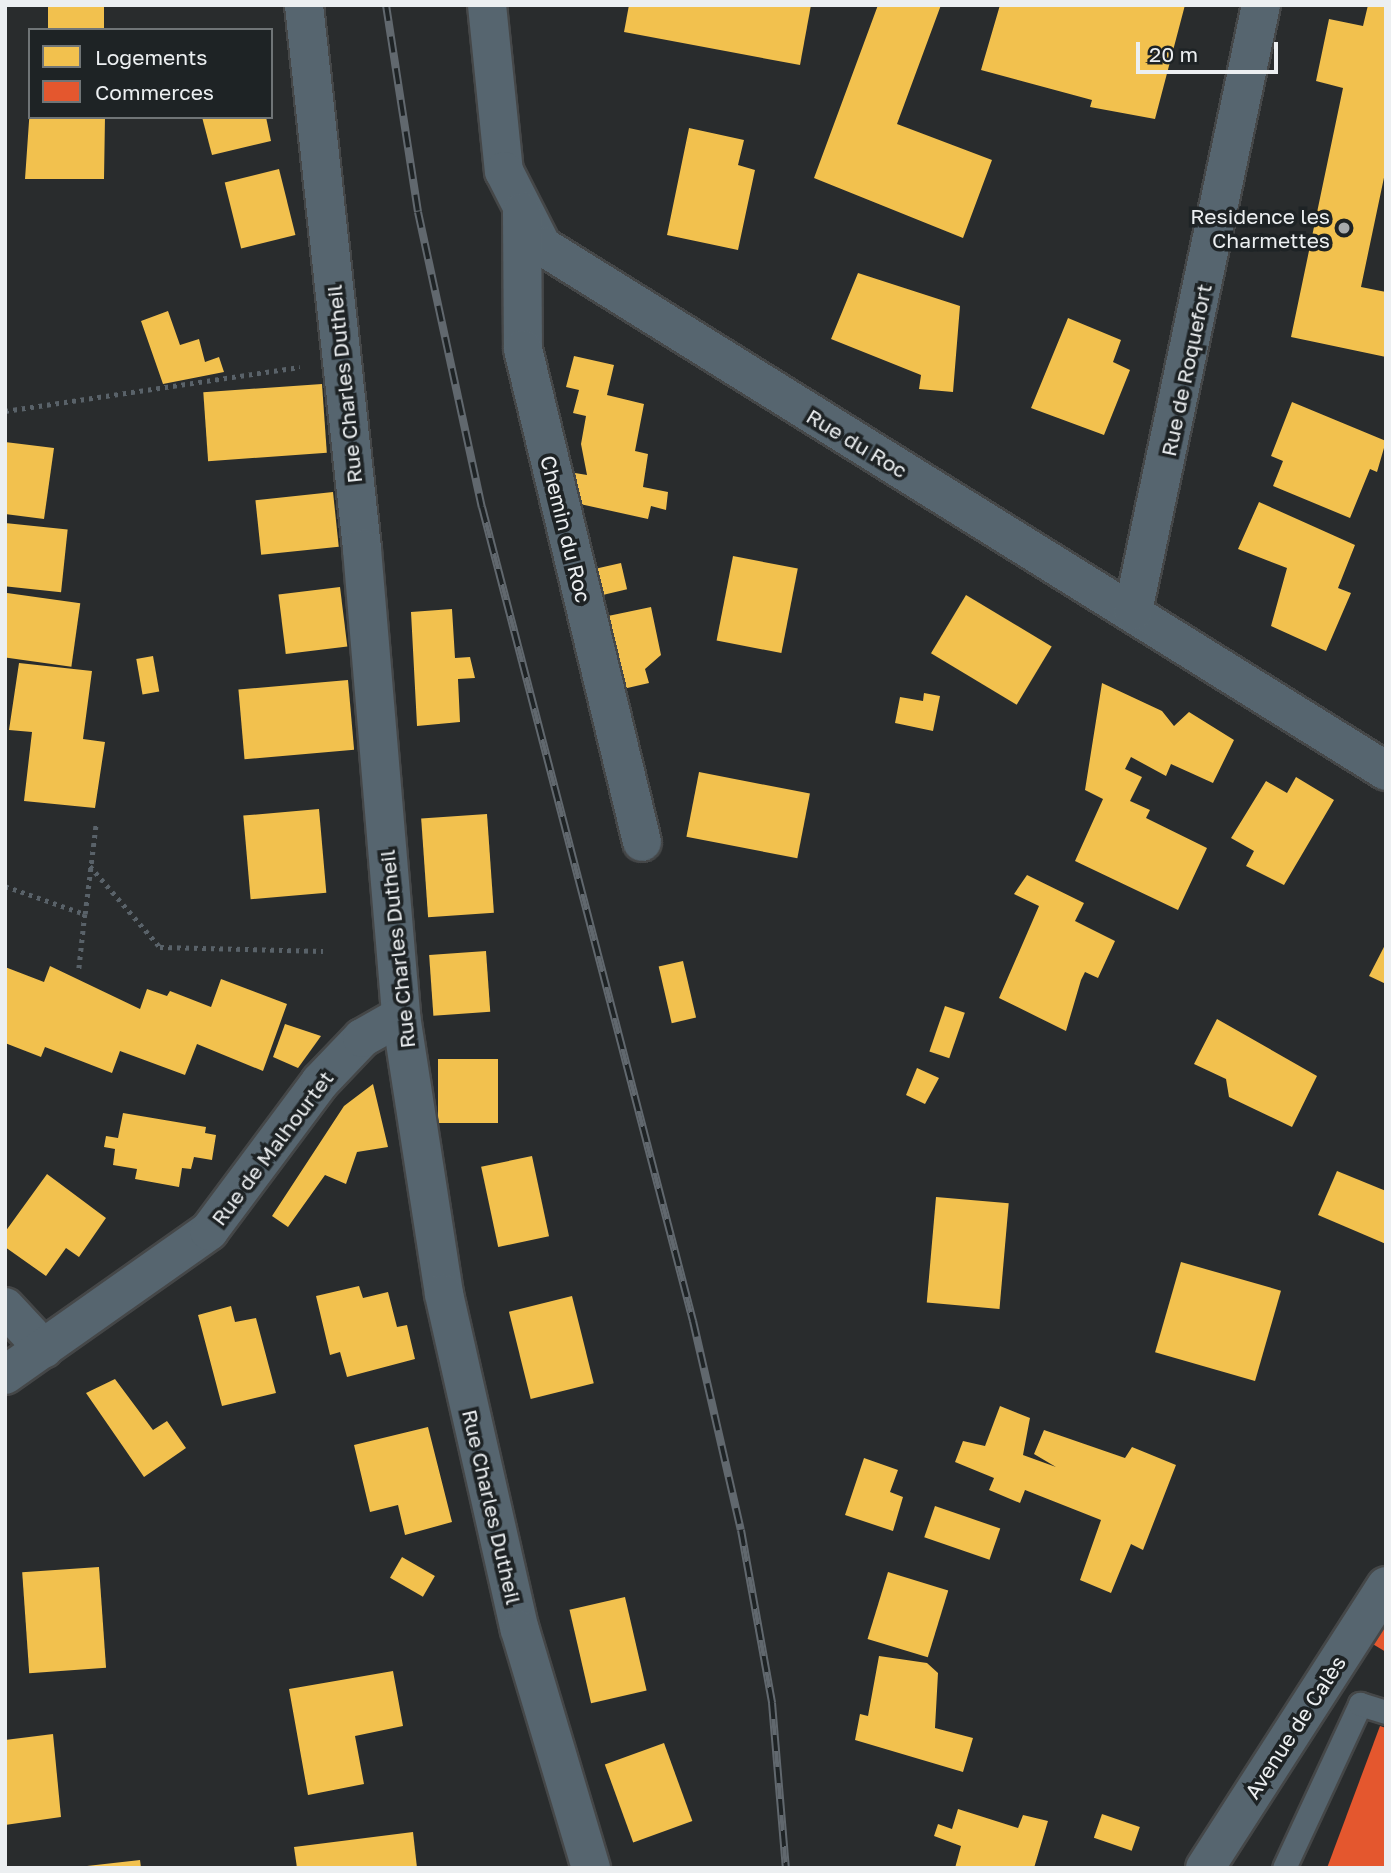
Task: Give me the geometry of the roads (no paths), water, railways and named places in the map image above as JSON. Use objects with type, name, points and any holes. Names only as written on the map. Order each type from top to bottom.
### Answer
[{"type":"street","name":"Rue du Roc","points":[[487,5],[504,171],[522,212],[542,246],[576,272],[1133,611],[1386,771]]},
{"type":"street","name":"Rue de Roquefort","points":[[1133,611],[1261,5]]},
{"type":"street","name":"Rue Charles Dutheil","points":[[304,7],[342,360],[401,1016],[450,1321],[520,1630],[591,1868]]},
{"type":"street","name":"Chemin du Roc","points":[[522,212],[523,349],[642,842]]},
{"type":"street","name":"Rue de Malhourtet","points":[[18,1373],[209,1231],[320,1082],[362,1038],[401,1016]]},
{"type":"street","points":[[5,1307],[18,1373]]},
{"type":"street","name":"Avenue de Calès","points":[[1205,1868],[1386,1586]]},
{"type":"lane","points":[[1284,1868],[1360,1704],[1386,1712]]},
{"type":"railway","points":[[386,5],[418,212],[482,507],[693,1321],[741,1530],[772,1703],[786,1868]]},
{"type":"place","name":"Residence les Charmettes","points":[[1344,228]]}]
